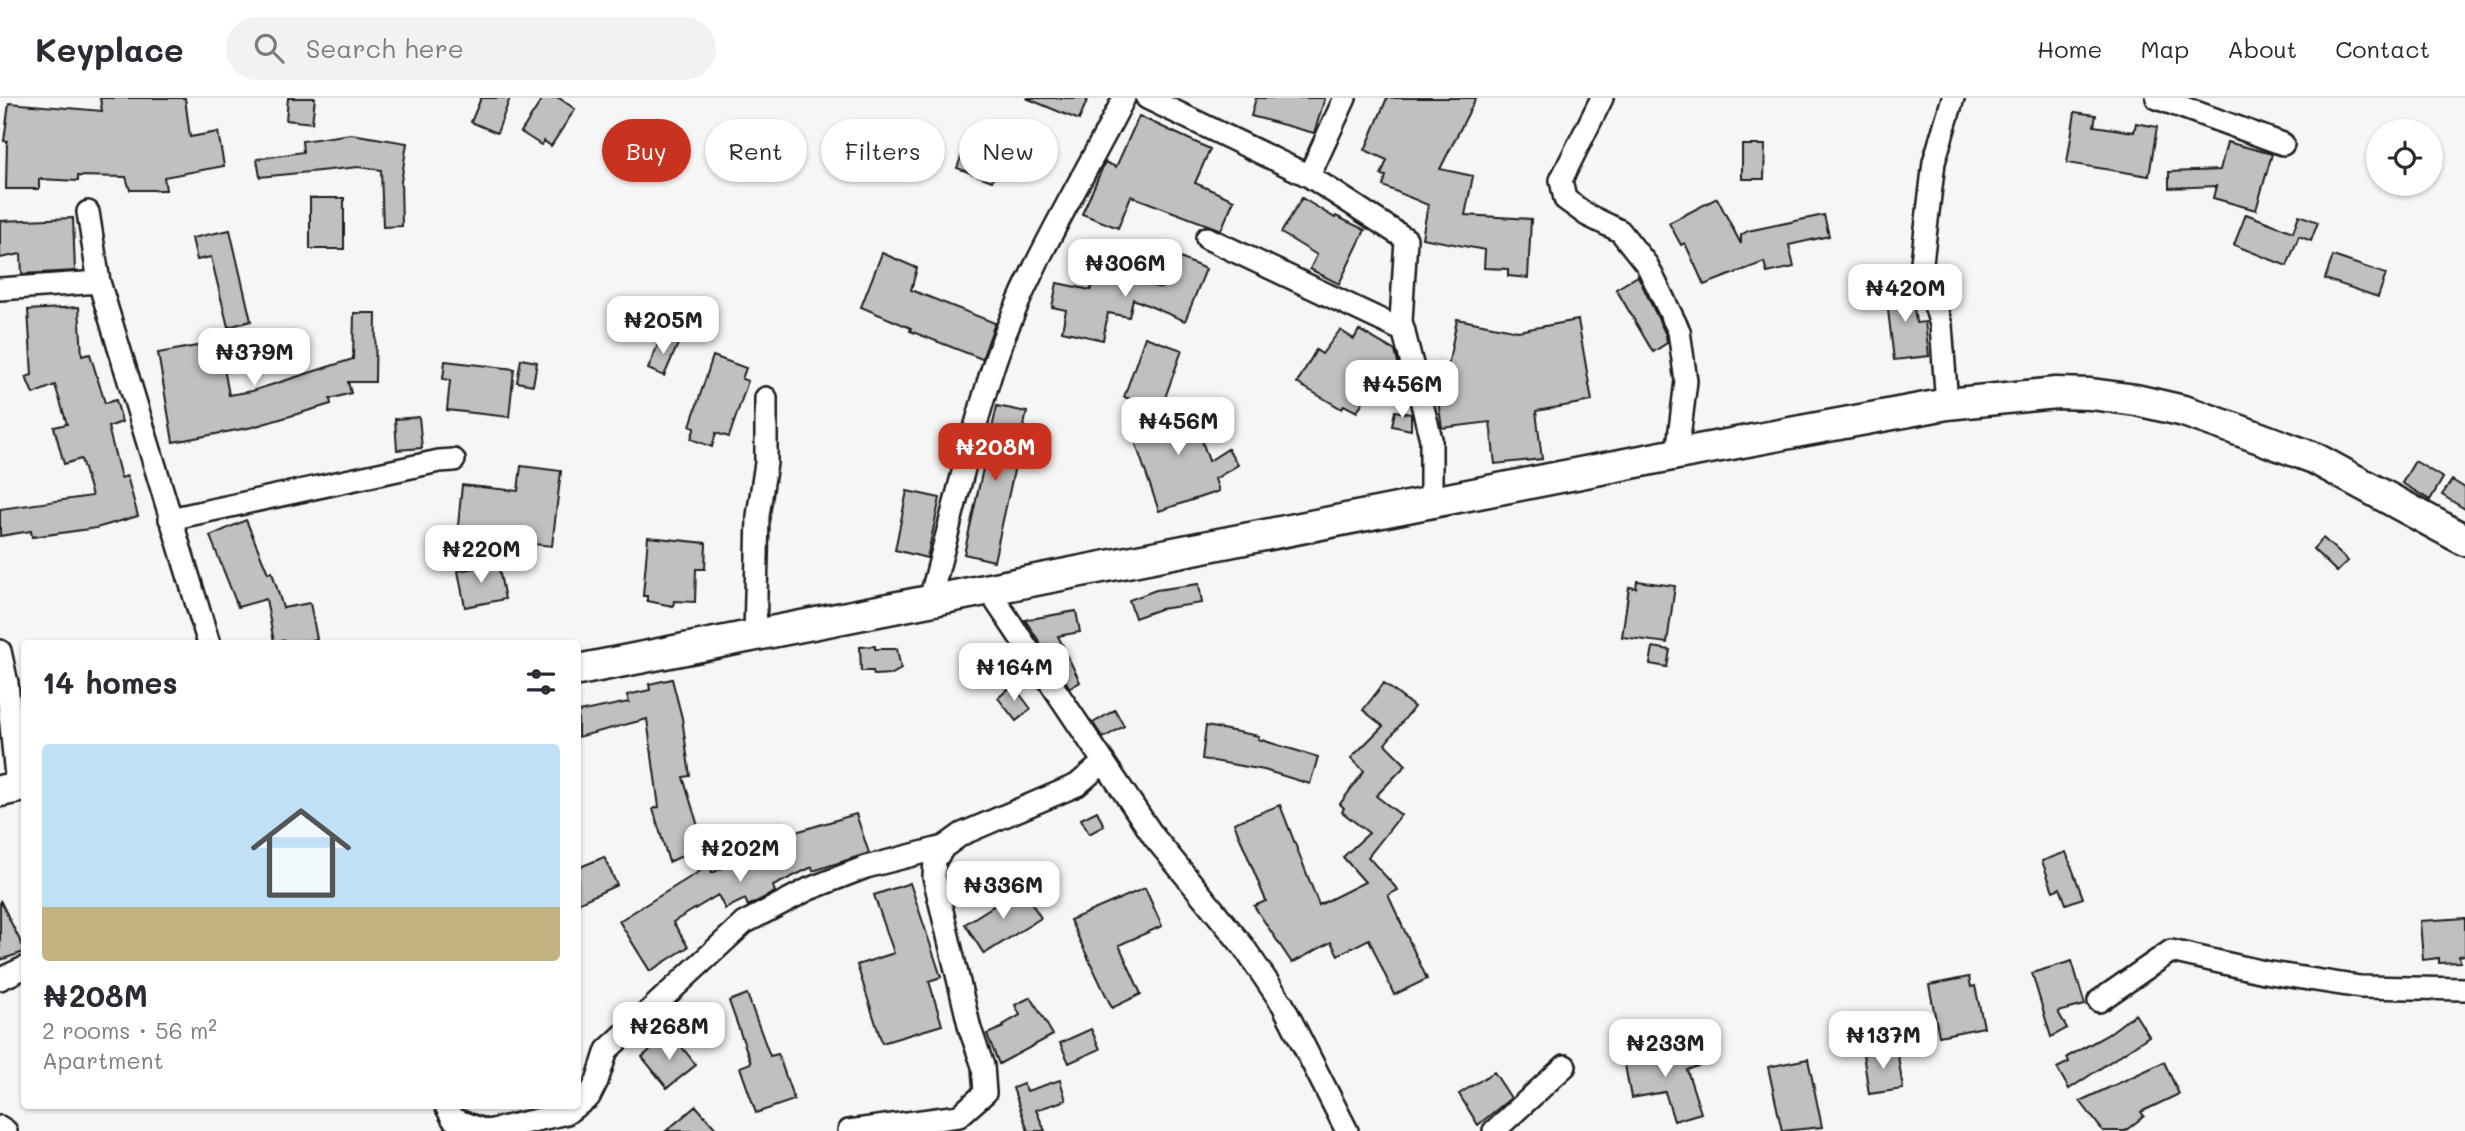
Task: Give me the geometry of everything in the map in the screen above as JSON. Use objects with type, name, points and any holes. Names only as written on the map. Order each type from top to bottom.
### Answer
[{"type":"main road","points":[[581,669],[1677,454],[1947,404],[2056,393],[2091,394],[2183,411],[2314,458],[2465,540]]},
{"type":"street","points":[[929,603],[995,361],[1038,256],[1077,191],[1124,98]]},
{"type":"street","points":[[1147,98],[1309,176],[1406,239],[1401,321],[1431,439],[1431,502]]},
{"type":"street","points":[[1309,176],[1345,98]]},
{"type":"street","points":[[1602,98],[1561,180],[1565,199],[1587,215],[1620,231],[1647,265],[1679,331],[1686,381],[1677,454]]},
{"type":"street","points":[[1947,404],[1941,325],[1922,262],[1934,162],[1953,98]]},
{"type":"street","points":[[2157,98],[2283,144]]},
{"type":"street","points":[[88,212],[99,282],[208,640]]},
{"type":"street","points":[[1207,238],[1404,331]]},
{"type":"street","points":[[0,289],[99,282]]},
{"type":"street","points":[[755,635],[758,516],[766,463],[766,398]]},
{"type":"street","points":[[170,519],[454,460]]},
{"type":"street","points":[[989,591],[1154,837],[1243,946],[1283,1005],[1347,1131]]},
{"type":"street","points":[[0,651],[7,683],[14,788]]},
{"type":"street","points":[[849,1131],[959,1116],[985,1093],[983,1066],[970,1029],[934,877],[935,860],[944,847],[962,834],[1077,785],[1104,762]]},
{"type":"street","points":[[581,1103],[589,1097],[597,1081],[607,1050],[744,923],[809,889],[866,867],[944,847]]},
{"type":"street","points":[[2099,1001],[2171,951],[2264,972],[2360,987],[2465,989]]},
{"type":"street","points":[[0,979],[21,969]]},
{"type":"street","points":[[1494,1131],[1565,1066]]},
{"type":"street","points":[[448,1109],[453,1119],[487,1131],[567,1113],[573,1109]]},
{"type":"street","points":[[0,1127],[6,1131]]},
{"type":"building","points":[[100,98],[185,98],[190,137],[218,132],[224,166],[164,177],[166,190],[130,190],[126,177],[78,176],[78,181],[39,179],[39,189],[6,189],[7,141],[4,141],[9,103],[102,111]]},
{"type":"building","points":[[288,98],[315,98],[312,123],[286,120]]},
{"type":"building","points":[[481,98],[510,98],[497,133],[471,122]]},
{"type":"building","points":[[543,98],[559,98],[575,109],[551,146],[544,141],[541,145],[521,132]]},
{"type":"building","points":[[1026,98],[1088,98],[1079,120]]},
{"type":"building","points":[[1256,98],[1325,98],[1314,133],[1251,116]]},
{"type":"building","points":[[1387,98],[1476,98],[1440,169],[1473,176],[1465,215],[1531,219],[1528,278],[1508,276],[1508,269],[1484,268],[1485,250],[1422,238],[1428,205],[1383,186],[1386,176],[1381,175],[1387,160],[1365,150]]},
{"type":"building","points":[[2075,112],[2096,115],[2094,126],[2134,132],[2136,123],[2157,127],[2149,176],[2067,163]]},
{"type":"building","points":[[1139,116],[1210,149],[1195,183],[1234,200],[1221,230],[1131,196],[1118,228],[1082,214],[1105,162],[1116,167]]},
{"type":"building","points":[[351,134],[407,143],[401,182],[402,226],[383,227],[381,170],[359,167],[260,177],[257,159],[303,152],[302,141]]},
{"type":"building","points":[[2227,142],[2272,154],[2256,210],[2213,198],[2216,186],[2169,188],[2169,172],[2220,170]]},
{"type":"building","points":[[1742,145],[1765,145],[1764,179],[1742,179]]},
{"type":"building","points":[[310,198],[344,198],[344,249],[310,249]]},
{"type":"building","points":[[1302,198],[1335,218],[1336,216],[1365,230],[1339,284],[1310,269],[1317,255],[1281,233]]},
{"type":"building","points":[[1717,198],[1741,244],[1741,235],[1748,231],[1824,215],[1829,236],[1789,245],[1794,267],[1767,273],[1764,262],[1704,285],[1685,243],[1681,245],[1669,223]]},
{"type":"building","points":[[2246,214],[2293,232],[2299,215],[2318,222],[2311,241],[2299,236],[2287,266],[2234,245]]},
{"type":"building","points":[[73,218],[75,271],[22,274],[21,254],[0,258],[0,221]]},
{"type":"building","points":[[230,230],[251,321],[228,327],[211,257],[197,260],[192,238]]},
{"type":"building","points":[[882,253],[917,268],[911,290],[995,323],[982,359],[910,331],[911,328],[861,307]]},
{"type":"building","points":[[2333,256],[2386,274],[2378,297],[2325,279]]},
{"type":"building","points":[[1180,258],[1206,269],[1185,321],[1133,299],[1129,317],[1108,313],[1103,340],[1062,331],[1066,310],[1052,307],[1057,283],[1091,290],[1095,274],[1162,288],[1166,276],[1172,279]]},
{"type":"building","points":[[1638,276],[1666,335],[1667,343],[1653,352],[1616,289]]},
{"type":"building","points":[[1911,282],[1916,323],[1925,322],[1929,356],[1894,360],[1885,285]]},
{"type":"building","points":[[79,307],[82,356],[90,354],[105,403],[116,400],[122,422],[108,427],[121,478],[127,476],[138,516],[96,528],[32,537],[31,531],[0,536],[0,509],[92,496],[81,459],[64,464],[54,427],[67,424],[55,385],[33,394],[26,377],[32,375],[28,310]]},
{"type":"building","points":[[354,313],[376,313],[375,382],[348,382],[351,393],[330,399],[331,404],[253,427],[173,442],[158,353],[219,342],[229,395],[252,391],[353,359]]},
{"type":"building","points":[[1457,319],[1518,331],[1578,320],[1592,401],[1536,411],[1542,459],[1495,464],[1490,422],[1442,428],[1434,374],[1447,372]]},
{"type":"building","points":[[1340,330],[1354,339],[1359,330],[1395,351],[1398,363],[1386,384],[1376,378],[1357,412],[1344,405],[1342,409],[1297,383],[1316,350],[1322,354]]},
{"type":"building","points":[[661,337],[678,344],[664,376],[648,369]]},
{"type":"building","points":[[1145,337],[1182,350],[1161,409],[1124,397]]},
{"type":"building","points":[[713,356],[746,368],[742,379],[748,381],[729,437],[716,433],[712,447],[691,439],[695,427],[690,426]]},
{"type":"building","points":[[521,359],[537,362],[533,385],[517,382]]},
{"type":"building","points":[[445,361],[514,369],[509,417],[447,410],[450,380],[443,379]]},
{"type":"building","points":[[1188,401],[1209,461],[1228,449],[1238,465],[1215,479],[1219,491],[1159,511],[1131,430],[1135,429],[1133,421]]},
{"type":"building","points":[[997,406],[1027,412],[994,561],[964,554]]},
{"type":"building","points":[[1395,411],[1411,414],[1411,430],[1392,426]]},
{"type":"building","points":[[419,417],[422,448],[397,450],[395,419]]},
{"type":"building","points":[[2415,461],[2443,478],[2430,500],[2402,483]]},
{"type":"building","points":[[521,466],[561,471],[552,546],[457,536],[462,485],[518,491]]},
{"type":"building","points":[[2452,480],[2465,488],[2465,509],[2442,495]]},
{"type":"building","points":[[907,491],[940,498],[927,558],[895,550]]},
{"type":"building","points":[[246,520],[268,573],[272,572],[283,608],[310,603],[317,639],[274,640],[266,599],[238,607],[210,536]]},
{"type":"building","points":[[648,537],[706,543],[705,569],[696,569],[695,602],[674,601],[673,606],[647,601],[647,596],[643,596]]},
{"type":"building","points":[[2323,538],[2348,561],[2337,572],[2313,549]]},
{"type":"building","points":[[498,564],[505,599],[465,607],[458,571]]},
{"type":"building","points":[[1637,581],[1675,586],[1667,643],[1622,637],[1629,587],[1636,588]]},
{"type":"building","points":[[1199,584],[1202,603],[1160,609],[1135,618],[1129,600],[1156,590]]},
{"type":"building","points":[[1076,611],[1080,632],[1058,636],[1080,682],[1070,688],[1025,620]]},
{"type":"building","points":[[875,646],[875,649],[897,649],[901,669],[892,674],[874,675],[873,671],[861,671],[860,647]]},
{"type":"building","points":[[1653,647],[1670,650],[1667,667],[1650,664]]},
{"type":"building","points":[[672,679],[682,718],[690,776],[683,777],[704,846],[669,862],[653,809],[659,807],[647,719],[581,736],[581,711],[629,702],[627,695],[650,690],[649,684]]},
{"type":"building","points":[[1384,683],[1414,707],[1385,744],[1406,765],[1376,796],[1401,815],[1368,857],[1398,890],[1388,895],[1427,979],[1394,995],[1369,939],[1338,955],[1331,942],[1292,963],[1254,906],[1266,901],[1234,823],[1280,805],[1319,905],[1365,882],[1343,857],[1369,833],[1342,812],[1344,808],[1340,804],[1364,771],[1351,758],[1383,726],[1363,710]]},
{"type":"building","points":[[1013,685],[1031,709],[1016,721],[998,698]]},
{"type":"building","points":[[1115,710],[1124,726],[1103,738],[1093,723]]},
{"type":"building","points":[[1206,726],[1259,736],[1258,739],[1318,757],[1310,784],[1264,770],[1202,759]]},
{"type":"building","points":[[1097,811],[1104,826],[1089,834],[1081,819]]},
{"type":"building","points":[[856,814],[869,853],[813,871],[812,867],[773,886],[775,892],[748,906],[745,899],[725,909],[718,895],[673,922],[688,947],[650,971],[619,921],[710,865],[712,873],[796,832]]},
{"type":"building","points":[[2066,852],[2083,898],[2066,904],[2060,888],[2053,891],[2042,861]]},
{"type":"building","points":[[604,857],[617,885],[581,902],[581,867]]},
{"type":"building","points":[[910,883],[941,977],[929,981],[942,1025],[882,1043],[857,965],[894,953],[874,895]]},
{"type":"building","points":[[1022,888],[1041,918],[984,954],[965,924]]},
{"type":"building","points":[[1145,888],[1162,926],[1119,945],[1141,994],[1112,1008],[1070,920]]},
{"type":"building","points":[[0,900],[21,943],[21,953],[0,960]]},
{"type":"building","points":[[2465,918],[2465,955],[2459,956],[2460,962],[2439,963],[2439,958],[2423,960],[2420,921]]},
{"type":"building","points":[[2072,961],[2085,1005],[2058,1012],[2067,1028],[2051,1037],[2032,973]]},
{"type":"building","points":[[1969,977],[1971,987],[1975,986],[1984,1027],[1939,1036],[1929,985]]},
{"type":"building","points":[[747,994],[770,1056],[778,1054],[794,1100],[756,1113],[740,1067],[751,1063],[729,1001]]},
{"type":"building","points":[[1031,997],[1053,1035],[999,1064],[987,1034],[1004,1027],[1003,1025],[1020,1015],[1015,1005]]},
{"type":"building","points":[[2135,1014],[2149,1036],[2069,1089],[2057,1068],[2069,1062],[2067,1057],[2107,1035]]},
{"type":"building","points":[[1091,1029],[1100,1049],[1069,1063],[1060,1043]]},
{"type":"building","points":[[662,1040],[669,1048],[677,1041],[696,1065],[667,1088],[642,1057]]},
{"type":"building","points":[[1696,1048],[1703,1064],[1687,1070],[1701,1113],[1674,1121],[1665,1092],[1631,1098],[1623,1054],[1652,1049],[1654,1059],[1662,1057],[1663,1061]]},
{"type":"building","points":[[1897,1049],[1903,1089],[1869,1094],[1863,1054]]},
{"type":"building","points":[[1808,1059],[1822,1127],[1782,1131],[1768,1067]]},
{"type":"building","points":[[2164,1062],[2179,1094],[2141,1112],[2144,1116],[2125,1131],[2103,1131],[2080,1101]]},
{"type":"building","points":[[1494,1072],[1511,1098],[1478,1125],[1459,1094]]},
{"type":"building","points":[[1060,1080],[1066,1100],[1036,1110],[1045,1131],[1028,1131],[1013,1088],[1023,1084],[1027,1091]]},
{"type":"building","points":[[696,1106],[718,1131],[666,1131]]}]
